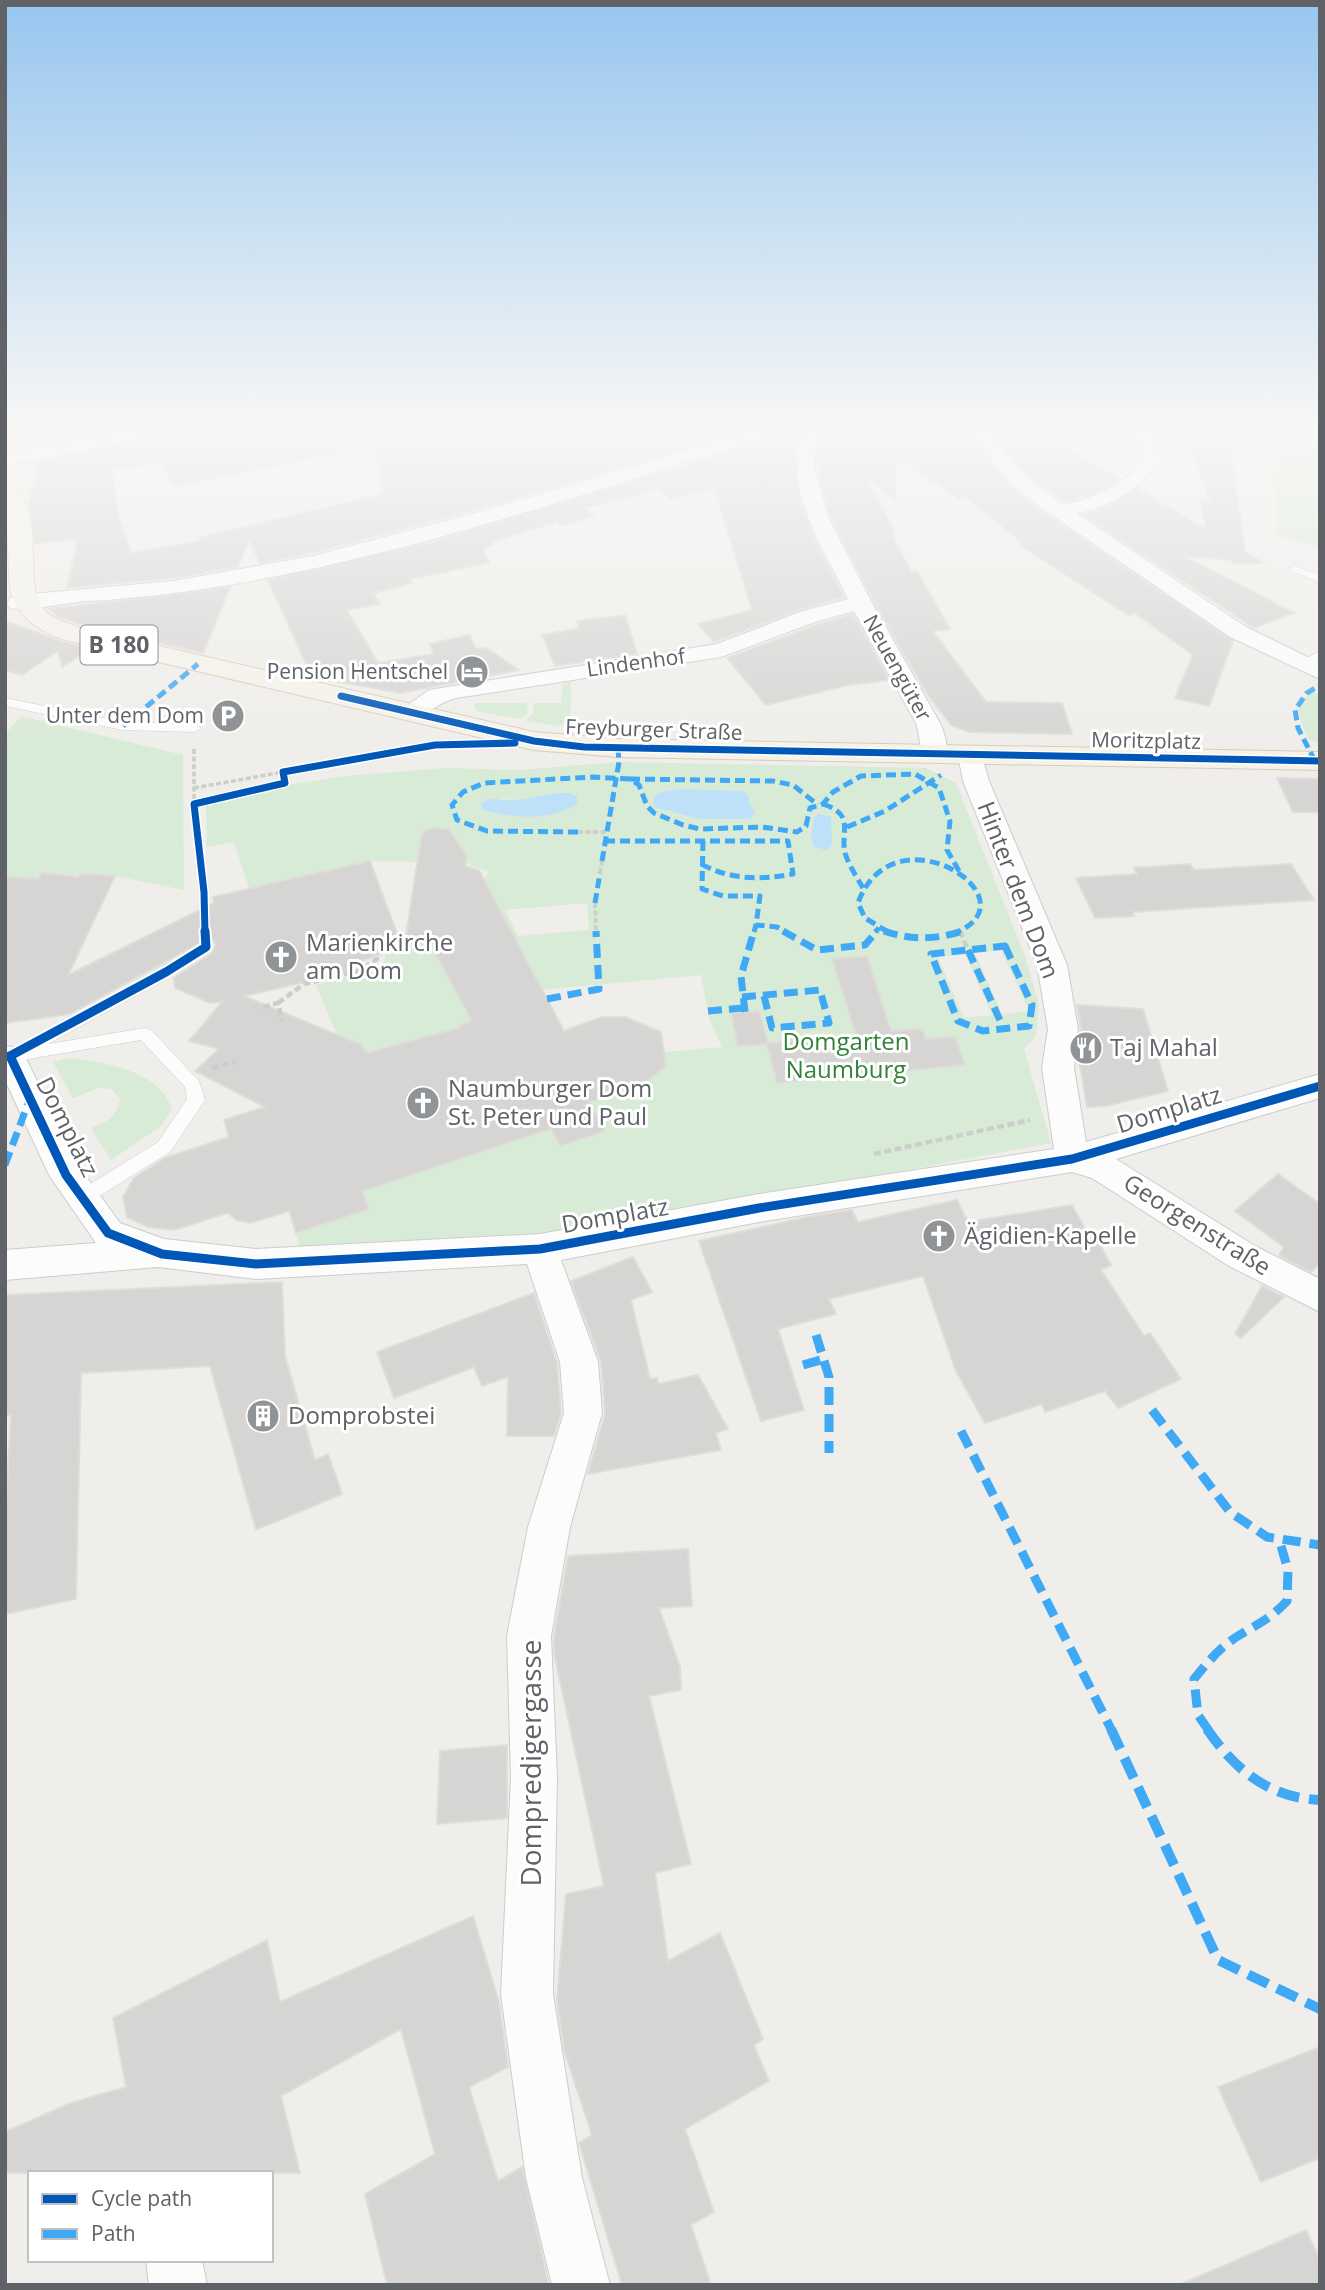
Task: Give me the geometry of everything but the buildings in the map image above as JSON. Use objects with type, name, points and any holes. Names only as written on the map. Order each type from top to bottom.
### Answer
[{"type":"main road","points":[[18,603],[16,589],[20,535]]},
{"type":"main road","name":"Freyburger Straße","points":[[18,603],[27,616],[53,629],[534,741],[584,747],[971,755]]},
{"type":"main road","name":"Moritzplatz","points":[[971,755],[1320,761]]},
{"type":"street","points":[[18,603],[62,595],[129,592],[196,584],[302,564],[415,535]]},
{"type":"street","name":"Neuengüter","points":[[829,535],[861,603],[928,723],[933,736],[934,754]]},
{"type":"street","points":[[1093,535],[1218,620],[1314,663]]},
{"type":"street","name":"Lindenhof","points":[[409,713],[437,695],[456,691],[721,650],[824,610],[861,603]]},
{"type":"street","name":"Hinter dem Dom","points":[[971,755],[976,780],[1052,965],[1063,1029],[1058,1068],[1065,1112]]},
{"type":"street","name":"Domplatz","points":[[10,1056],[66,1175],[108,1233],[162,1254],[256,1264],[540,1249],[759,1208],[1072,1159],[1320,1086]]},
{"type":"street","points":[[1065,1112],[1072,1159]]},
{"type":"street","name":"Georgenstraße","points":[[1072,1159],[1102,1167],[1242,1256],[1320,1297]]},
{"type":"street","name":"Dompredigergasse","points":[[540,1249],[579,1362],[583,1413],[549,1527],[529,1636],[534,1778],[527,1994],[554,2178],[581,2285]]},
{"type":"street","points":[[5,1265],[162,1254]]},
{"type":"street","points":[[174,2262],[178,2285]]},
{"type":"lane","points":[[1294,569],[1320,579]]},
{"type":"lane","points":[[5,702],[123,726],[195,728]]},
{"type":"lane","points":[[10,1056],[166,972],[206,947]]},
{"type":"lane","points":[[10,1056],[145,1034],[193,1085],[196,1100],[164,1147],[82,1198]]},
{"type":"path","points":[[195,728],[194,788],[204,892],[206,947]]},
{"type":"path","points":[[194,788],[283,772]]},
{"type":"path","points":[[578,832],[607,832]]},
{"type":"path","points":[[600,873],[602,861]]},
{"type":"path","points":[[595,903],[596,930]]},
{"type":"path","points":[[960,931],[968,950]]},
{"type":"path","points":[[263,1007],[278,1003],[304,984],[367,967],[377,959],[377,951]]},
{"type":"path","points":[[278,1003],[282,1021]]},
{"type":"path","points":[[214,1067],[236,1060]]},
{"type":"path","points":[[862,1157],[1065,1112]]},
{"type":"green space","points":[[1320,535],[1320,547],[1277,536]]},
{"type":"green space","points":[[571,677],[570,722],[558,726],[525,721],[534,713],[533,703],[561,703],[563,679]]},
{"type":"green space","points":[[1314,692],[1320,695],[1320,743],[1308,739],[1297,712],[1304,698]]},
{"type":"green space","points":[[474,703],[527,703],[528,713],[520,719],[476,711]]},
{"type":"green space","points":[[21,716],[183,755],[184,890],[115,876],[43,874],[38,879],[5,877],[5,734]]},
{"type":"green space","name":"Domgarten Naumburg","points":[[619,762],[926,768],[956,783],[1025,956],[1039,1005],[1036,1036],[1024,1049],[1051,1143],[536,1240],[300,1248],[296,1233],[368,1209],[362,1191],[551,1129],[605,1131],[584,1091],[636,1074],[646,1081],[664,1052],[722,1047],[710,1021],[701,975],[542,990],[484,880],[489,872],[465,863],[370,861],[249,888],[234,842],[207,847],[206,805],[289,785],[344,776],[447,768],[519,770]],"holes":[[[558,793],[577,804],[548,814],[495,814],[501,798],[519,800]],[[587,903],[589,930],[518,936],[505,910]],[[1001,950],[1029,1011],[1002,1014],[975,953]],[[965,954],[992,1015],[964,1018],[938,957]]]},
{"type":"green space","points":[[435,936],[457,995],[463,996],[467,1005],[463,1007],[469,1008],[477,1026],[459,1027],[368,1059],[332,1038],[336,1033],[316,985],[371,970],[384,962],[389,948],[403,944],[405,947],[420,940],[425,942],[424,939]]},
{"type":"green space","points":[[71,1058],[116,1066],[145,1078],[157,1086],[172,1110],[160,1127],[111,1160],[91,1128],[110,1118],[120,1099],[112,1089],[98,1088],[73,1098],[53,1062]]},
{"type":"water","points":[[680,789],[742,791],[748,795],[749,803],[755,811],[750,819],[700,819],[654,807],[654,799],[658,793]]},
{"type":"water","points":[[569,793],[577,797],[577,804],[567,810],[530,817],[504,815],[482,809],[481,804],[489,799],[519,800]]},
{"type":"water","points":[[819,814],[831,817],[832,845],[827,850],[814,847],[811,838],[814,817]]},
{"type":"marked path","points":[[123,726],[198,664]]},
{"type":"marked path","points":[[1315,761],[1298,728],[1295,710],[1299,701],[1320,685]]},
{"type":"marked path","points":[[602,861],[619,762],[618,748]]},
{"type":"marked path","points":[[578,832],[487,831],[457,820],[452,805],[463,792],[484,783],[593,777],[630,779],[639,785],[647,806],[654,813],[683,825],[700,829],[762,827],[797,832],[806,826],[810,808],[823,804],[833,792],[861,776],[915,774],[939,788],[950,821],[947,850],[959,871]]},
{"type":"marked path","points":[[847,827],[885,811],[941,775]]},
{"type":"marked path","points":[[630,779],[773,781],[793,785],[818,805]]},
{"type":"marked path","points":[[823,804],[832,807],[847,827],[844,835],[845,851],[863,888]]},
{"type":"marked path","points":[[605,841],[788,841],[793,874],[769,878],[734,877],[701,864]]},
{"type":"marked path","points":[[703,841],[702,889],[723,896],[760,896],[756,925],[777,927],[817,950],[865,945],[879,928]]},
{"type":"marked path","points":[[913,861],[930,861],[950,866],[968,879],[980,896],[981,906],[971,925],[947,936],[917,938],[887,932],[865,918],[858,903],[866,884],[885,868],[913,861]]},
{"type":"marked path","points":[[595,903],[600,873]]},
{"type":"marked path","points":[[745,1012],[741,976],[756,925]]},
{"type":"marked path","points":[[547,999],[599,989],[596,930]]},
{"type":"marked path","points":[[968,950],[1004,1029],[983,1031],[958,1021],[931,954],[1005,946],[1032,1005],[1029,1026],[1004,1029]]},
{"type":"marked path","points":[[742,997],[820,990],[829,1023],[772,1028],[764,996]]},
{"type":"marked path","points":[[708,1011],[744,1008]]},
{"type":"marked path","points":[[5,1165],[29,1101]]},
{"type":"marked path","points":[[816,1335],[829,1377],[829,1453]]},
{"type":"marked path","points":[[803,1365],[824,1359]]},
{"type":"marked path","points":[[1152,1410],[1230,1512],[1267,1537],[1320,1545]]},
{"type":"marked path","points":[[961,1431],[1125,1757],[1218,1960],[1320,2009]]},
{"type":"marked path","points":[[1279,1539],[1288,1570],[1287,1601],[1269,1620],[1236,1637],[1211,1657],[1194,1679],[1198,1715],[1223,1752],[1259,1783],[1295,1799],[1320,1800]]},
{"type":"cycle path","points":[[341,696],[534,741],[584,747],[1320,761]]},
{"type":"cycle path","points":[[10,1056],[166,972],[206,947],[204,892],[194,804],[285,783],[283,772],[435,745],[515,743]]},
{"type":"cycle path","points":[[10,1056],[66,1175],[108,1233],[162,1254],[256,1264],[540,1249],[759,1208],[1072,1159],[1320,1086]]},
{"type":"place","name":"Pension Hentschel","points":[[472,672]]},
{"type":"place","name":"Unter dem Dom","points":[[228,716]]},
{"type":"place","name":"Marienkirche am Dom","points":[[281,957]]},
{"type":"place","name":"Taj Mahal","points":[[1086,1048]]},
{"type":"place","name":"Naumburger Dom St. Peter und Paul","points":[[423,1103]]},
{"type":"place","name":"Ägidien-Kapelle","points":[[939,1236]]},
{"type":"place","name":"Domprobstei","points":[[263,1416]]}]
